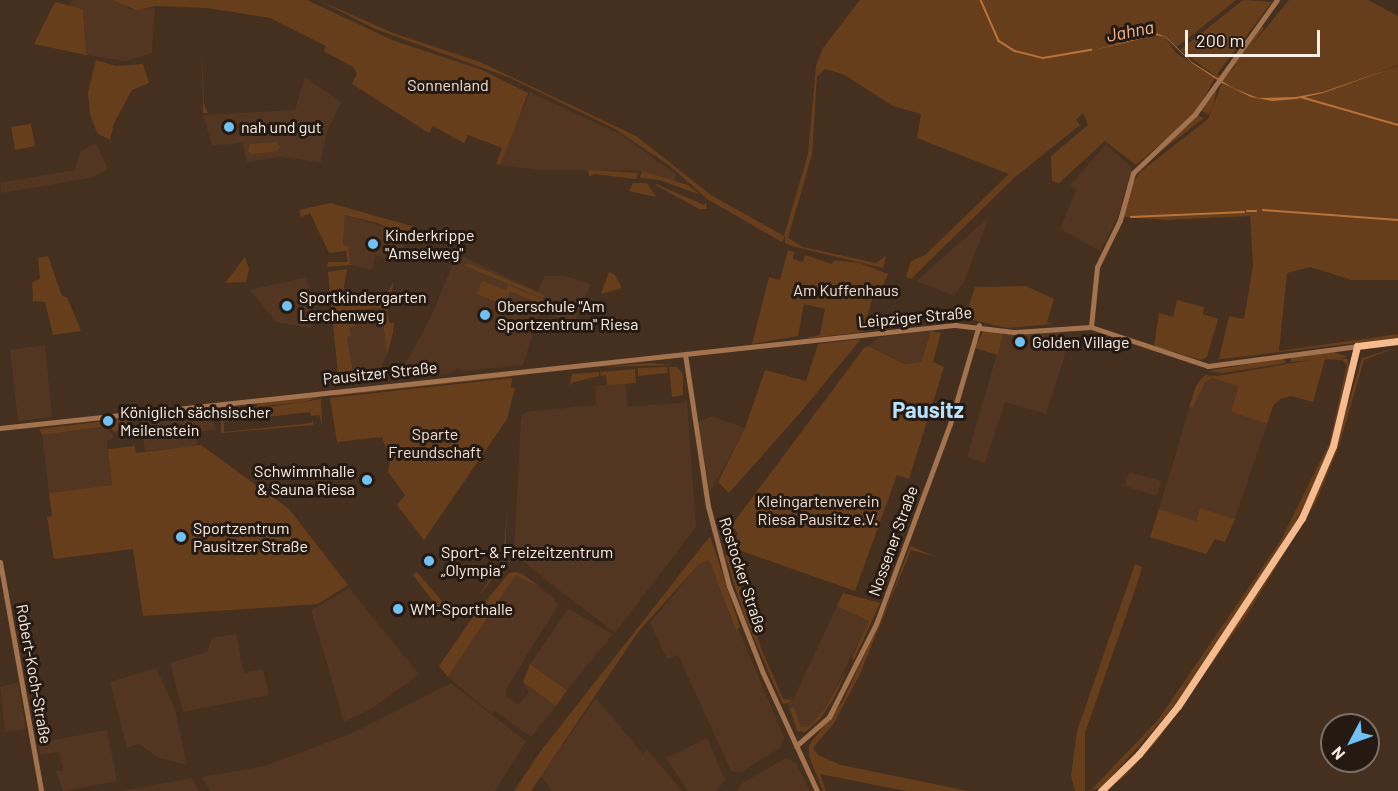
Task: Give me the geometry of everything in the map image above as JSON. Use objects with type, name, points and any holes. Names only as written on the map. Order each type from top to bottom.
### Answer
[{"type":"main road","points":[[1101,791],[1139,754],[1178,706],[1302,518],[1333,446],[1357,346],[1398,340]]},
{"type":"street","points":[[1091,327],[1097,267],[1120,220],[1136,168],[1192,118],[1277,0]]},
{"type":"street","name":"Leipziger Straße","points":[[764,346],[979,325],[1014,332],[1091,327],[1200,365],[1242,362],[1357,346]]},
{"type":"street","name":"Nossener Straße","points":[[796,746],[823,724],[838,703],[876,624],[951,424],[979,325]]},
{"type":"street","name":"Pausitzer Straße","points":[[0,428],[764,346]]},
{"type":"street","name":"Rostocker Straße","points":[[685,354],[708,506],[720,552],[749,638],[817,791]]},
{"type":"street","name":"Robert-Koch-Straße","points":[[0,562],[41,791]]},
{"type":"shaded area","points":[[72,0],[113,0],[127,3],[128,9],[155,8],[152,53],[126,61],[86,55],[83,9],[70,6]]},
{"type":"shaded area","points":[[1156,33],[1166,37],[1192,62],[1233,88],[1258,98],[1296,97],[1323,92],[1398,66],[1323,93],[1272,101],[1251,97],[1222,83],[1192,63],[1165,37],[1156,35],[1091,51]]},
{"type":"shaded area","points":[[305,77],[341,102],[326,134],[321,162],[280,157],[247,162],[242,143],[212,146],[203,115],[295,110]]},
{"type":"shaded area","points":[[530,92],[620,134],[677,175],[673,183],[642,171],[539,170],[500,165]]},
{"type":"shaded area","points":[[96,143],[108,169],[90,178],[1,193],[0,183],[75,170],[80,151]]},
{"type":"shaded area","points":[[1106,144],[1132,168],[1118,217],[1100,251],[1060,229],[1076,190],[1070,185]]},
{"type":"shaded area","name":"Kinderkrippe \"Amselweg\"","points":[[345,215],[406,234],[401,261],[375,255],[372,270],[351,265],[348,246],[343,245]]},
{"type":"shaded area","points":[[989,217],[965,280],[954,296],[916,281]]},
{"type":"shaded area","name":"Oberschule \"Am Sportzentrum\" Riesa","points":[[457,254],[537,291],[545,276],[565,276],[591,284],[574,323],[540,312],[523,365],[462,371],[458,368],[451,373],[397,379],[430,319]]},
{"type":"shaded area","name":"Sportkindergarten Lerchenweg","points":[[307,277],[313,324],[310,328],[276,322],[250,290]]},
{"type":"shaded area","points":[[381,308],[387,354],[377,376],[354,379],[347,337],[353,310]]},
{"type":"shaded area","points":[[931,331],[921,362],[904,364],[868,346],[879,337]]},
{"type":"shaded area","points":[[1061,332],[1065,355],[1046,414],[1005,402],[985,463],[967,457],[1003,333]]},
{"type":"shaded area","points":[[45,345],[52,417],[18,421],[10,350]]},
{"type":"shaded area","points":[[1211,378],[1238,385],[1231,412],[1267,424],[1235,519],[1200,508],[1196,521],[1159,509],[1196,386],[1200,379]]},
{"type":"shaded area","points":[[625,382],[628,407],[687,402],[696,527],[615,633],[514,555],[521,418],[526,412],[596,405],[595,386]]},
{"type":"shaded area","points":[[212,409],[215,430],[195,432],[197,446],[145,451],[141,416]]},
{"type":"shaded area","points":[[712,416],[745,428],[710,493],[698,422]]},
{"type":"shaded area","points":[[108,426],[114,438],[107,441],[112,485],[49,493],[42,435]]},
{"type":"shaded area","points":[[1129,472],[1161,481],[1157,496],[1125,486]]},
{"type":"shaded area","points":[[709,560],[784,737],[780,748],[740,773],[731,771],[678,655],[667,659],[650,623],[699,564]]},
{"type":"shaded area","points":[[516,575],[524,576],[553,597],[558,605],[507,688],[506,696],[519,705],[529,692],[523,682],[556,706],[531,737],[495,711],[492,714],[448,677]]},
{"type":"shaded area","points":[[349,588],[419,674],[373,708],[344,722],[311,610]]},
{"type":"shaded area","points":[[837,606],[869,621],[824,710],[808,727],[801,727],[787,703],[793,700]]},
{"type":"shaded area","points":[[568,609],[613,634],[567,690],[530,664]]},
{"type":"shaded area","points":[[236,634],[244,673],[263,669],[269,695],[183,712],[170,663],[207,652],[212,638]]},
{"type":"shaded area","points":[[156,668],[175,709],[187,765],[159,758],[139,744],[127,748],[110,682]]},
{"type":"shaded area","points":[[18,682],[26,729],[5,732],[0,687]]},
{"type":"shaded area","points":[[451,683],[526,741],[495,791],[210,791],[202,777],[264,766],[355,732]]},
{"type":"shaded area","points":[[596,698],[643,754],[647,749],[682,791],[552,791],[541,776]]},
{"type":"shaded area","points":[[107,730],[117,781],[63,791],[56,771],[63,770],[59,752],[40,755],[38,743]]},
{"type":"shaded area","points":[[707,738],[725,780],[716,791],[688,791],[666,758]]},
{"type":"shaded area","points":[[786,758],[796,763],[810,791],[737,791],[742,783]]},
{"type":"shaded area","points":[[192,778],[199,791],[121,791]]},
{"type":"green space","name":"Sonnenland","points":[[113,0],[307,0],[392,40],[482,70],[528,93],[500,165],[496,164],[502,148],[468,135],[464,143],[433,126],[429,133],[352,84],[357,74],[353,67],[324,51],[326,46],[270,18],[207,8],[156,6],[136,10]]},
{"type":"green space","points":[[318,0],[393,33],[480,62],[636,136],[711,195],[784,236],[808,154],[816,66],[823,48],[860,0],[1236,0],[1177,47],[1166,37],[1156,33],[1091,51],[1156,35],[1165,37],[1176,53],[1215,78],[1198,108],[1178,129],[1136,165],[1105,141],[1059,183],[1052,181],[1051,156],[1088,125],[1083,113],[1076,120],[1080,125],[1015,177],[911,279],[906,277],[911,261],[925,255],[1009,174],[917,138],[921,114],[893,106],[843,74],[825,69],[817,77],[812,154],[788,238],[803,247],[876,263],[886,256],[883,268],[791,246],[785,243],[785,236],[782,242],[707,199],[670,166],[615,129],[508,77],[375,29]]},
{"type":"green space","points":[[1243,0],[1272,2],[1217,74],[1224,79],[1289,0],[1368,0],[1398,16],[1398,65],[1363,78],[1398,66],[1398,280],[1352,280],[1310,267],[1287,273],[1279,351],[1398,334],[1398,338],[1213,360],[1219,359],[1229,316],[1244,319],[1253,266],[1250,216],[1165,220],[1124,217],[1129,190],[1139,173],[1208,119],[1222,83],[1233,89],[1180,50]]},
{"type":"green space","points":[[55,2],[83,9],[86,55],[34,44]]},
{"type":"green space","points":[[1261,25],[1264,28],[1241,60],[1227,72]]},
{"type":"green space","points":[[202,48],[204,104],[208,113],[203,113]]},
{"type":"green space","points":[[96,60],[116,66],[143,64],[149,83],[132,90],[114,123],[110,140],[97,133],[90,114],[88,92]]},
{"type":"green space","points":[[1217,87],[1213,108],[1208,115],[1201,110]]},
{"type":"green space","points":[[1197,115],[1204,118],[1140,167],[1183,129]]},
{"type":"green space","points":[[31,124],[35,146],[15,150],[11,127]]},
{"type":"green space","points":[[276,142],[280,147],[277,151],[251,154],[248,151],[250,144]]},
{"type":"green space","points":[[588,170],[638,173],[636,179],[594,174],[589,177]]},
{"type":"green space","points":[[642,171],[688,185],[701,195],[659,180],[640,178]]},
{"type":"green space","points":[[633,183],[647,183],[656,197],[629,191]]},
{"type":"green space","points":[[656,184],[704,205],[706,202],[707,209],[699,209],[657,186],[658,190]]},
{"type":"green space","points":[[330,203],[415,227],[413,235],[406,238],[405,234],[377,223],[345,215],[343,245],[348,246],[351,265],[327,267],[328,262],[348,262],[346,251],[329,253],[310,213],[301,217],[299,210]]},
{"type":"green space","name":"Am Kuffenhaus","points":[[788,250],[794,252],[793,259],[803,262],[805,255],[832,264],[834,260],[859,263],[888,274],[878,297],[873,296],[863,332],[802,339],[820,335],[825,309],[804,304],[798,336],[752,344],[769,277],[780,280]]},
{"type":"green space","points":[[48,256],[62,296],[67,297],[81,331],[53,335],[45,302],[33,301],[32,282],[40,279],[38,258]]},
{"type":"green space","points":[[245,257],[249,269],[246,282],[225,283]]},
{"type":"green space","points":[[467,263],[545,295],[543,298],[465,266]]},
{"type":"green space","points":[[347,269],[343,293],[382,303],[394,281],[387,312],[390,323],[394,323],[387,354],[381,308],[353,310],[356,326],[349,327],[351,336],[347,337],[354,379],[377,376],[376,381],[339,385],[328,272]]},
{"type":"green space","points":[[609,272],[615,275],[622,288],[601,294]]},
{"type":"green space","points":[[482,281],[506,290],[508,285],[543,299],[541,304],[510,291],[505,305],[477,294]]},
{"type":"green space","points":[[1026,286],[1054,299],[1047,322],[1052,324],[1007,328],[973,320],[958,307],[967,311],[975,287]]},
{"type":"green space","points":[[1177,300],[1204,307],[1203,314],[1218,319],[1207,357],[1201,360],[1154,346],[1159,313],[1173,317]]},
{"type":"green space","points":[[984,330],[1003,333],[998,355],[975,348]]},
{"type":"green space","name":"Kleingartenverein Riesa Pausitz e.V.","points":[[931,331],[941,333],[933,362],[944,367],[909,479],[897,475],[855,591],[733,548],[738,533],[731,526],[864,348],[868,346],[904,364],[921,362]]},
{"type":"green space","points":[[861,339],[800,413],[729,493],[718,482],[745,428],[765,370],[806,381],[818,344]]},
{"type":"green space","points":[[1398,347],[1364,360],[1339,446],[1316,502],[1248,613],[1156,742],[1125,776],[1105,791],[1180,707],[1305,519],[1336,445],[1362,358]]},
{"type":"green space","points":[[1333,352],[1348,357],[1291,362],[1291,357]]},
{"type":"green space","points":[[1328,357],[1348,359],[1349,367],[1331,444],[1300,516],[1176,705],[1102,787],[1090,791],[1158,720],[1281,540],[1329,444],[1347,365],[1342,360],[1325,359],[1313,402],[1291,396],[1280,399],[1273,406],[1267,424],[1231,412],[1238,386],[1212,378],[1205,382],[1192,408],[1189,407],[1196,386],[1205,375],[1218,376]]},
{"type":"green space","points":[[1283,358],[1286,363],[1222,373],[1208,371]]},
{"type":"green space","points":[[651,363],[674,365],[601,367],[623,365]]},
{"type":"green space","points":[[667,367],[668,373],[638,376],[638,368]]},
{"type":"green space","points":[[669,367],[677,367],[683,374],[683,395],[672,397]]},
{"type":"green space","points":[[635,369],[636,383],[607,385],[606,375],[601,376],[600,372]]},
{"type":"green space","points":[[599,372],[599,376],[571,383],[569,388],[572,374]]},
{"type":"green space","points":[[511,375],[511,377],[334,396],[334,394]]},
{"type":"green space","name":"Sparte Freundschaft","points":[[512,378],[511,388],[515,388],[507,419],[424,540],[397,505],[405,495],[388,472],[390,459],[382,437],[337,442],[330,398]]},
{"type":"green space","points":[[317,395],[320,397],[302,402],[257,407],[257,404],[270,401]]},
{"type":"green space","points":[[321,399],[322,425],[319,415],[311,416],[310,412],[224,422],[224,432],[311,423],[313,420],[313,425],[221,433],[221,407],[243,411]]},
{"type":"green space","points":[[129,418],[134,432],[131,429],[116,431],[117,434],[108,426],[42,435],[39,429]]},
{"type":"green space","name":"Sportzentrum Pausitzer Straße","points":[[201,445],[289,509],[348,585],[318,604],[143,616],[133,549],[54,559],[47,517],[52,516],[49,493],[112,485],[108,449],[135,446],[136,453]]},
{"type":"green space","points":[[1200,508],[1235,519],[1225,542],[1215,539],[1206,554],[1150,537],[1159,509],[1196,521]]},
{"type":"green space","points":[[507,509],[505,563],[477,598],[503,561]]},
{"type":"green space","points":[[710,536],[740,627],[736,630],[709,560],[699,564],[638,632],[531,791],[514,791],[540,752]]},
{"type":"green space","points":[[910,546],[934,556],[911,550],[859,676],[834,723],[813,748],[818,755],[841,765],[968,791],[906,791],[820,774],[826,791],[823,791],[809,756],[809,745],[843,701],[888,604]]},
{"type":"green space","points":[[731,554],[761,648],[783,699],[793,700],[787,703],[783,704],[744,615],[725,555]]},
{"type":"green space","points":[[1135,564],[1142,567],[1138,581],[1085,733],[1085,791],[1075,791],[1071,776],[1077,731]]},
{"type":"green space","points":[[417,572],[452,613],[463,607],[466,611],[452,616],[442,613],[413,575]]},
{"type":"green space","points":[[509,573],[522,574],[542,588],[516,575],[448,677],[439,666],[475,614]]},
{"type":"green space","points":[[843,593],[880,603],[854,660],[852,657],[869,621],[837,606]]},
{"type":"green space","points":[[530,664],[567,690],[556,706],[523,682]]},
{"type":"green space","points":[[848,667],[834,698],[820,719],[805,732],[797,731],[790,709],[794,707],[801,727],[808,727],[824,710]]},
{"type":"waterway","name":"Jahna","points":[[981,0],[999,41],[1015,51],[1043,58],[1091,50]]},
{"type":"waterway","name":"Jahna","points":[[1301,97],[1398,125]]},
{"type":"waterway","points":[[1263,210],[1398,220]]},
{"type":"waterway","points":[[1247,211],[1256,211]]},
{"type":"waterway","points":[[1131,217],[1244,212]]},
{"type":"place","name":"nah und gut","points":[[229,127]]},
{"type":"place","name":"Kinderkrippe \"Amselweg\"","points":[[373,244]]},
{"type":"place","name":"Sportkindergarten Lerchenweg","points":[[287,306]]},
{"type":"place","name":"Oberschule \"Am Sportzentrum\" Riesa","points":[[485,315]]},
{"type":"place","name":"Golden Village","points":[[1020,342]]},
{"type":"place","name":"Königlich sächsischer Meilenstein","points":[[108,421]]},
{"type":"place","name":"Schwimmhalle & Sauna Riesa","points":[[367,480]]},
{"type":"place","name":"Sportzentrum Pausitzer Straße","points":[[181,537]]},
{"type":"place","name":"Sport- & Freizeitzentrum „Olympia“","points":[[429,561]]},
{"type":"place","name":"WM-Sporthalle","points":[[398,609]]},
{"type":"district","name":"Pausitz","points":[[928,410]]}]
